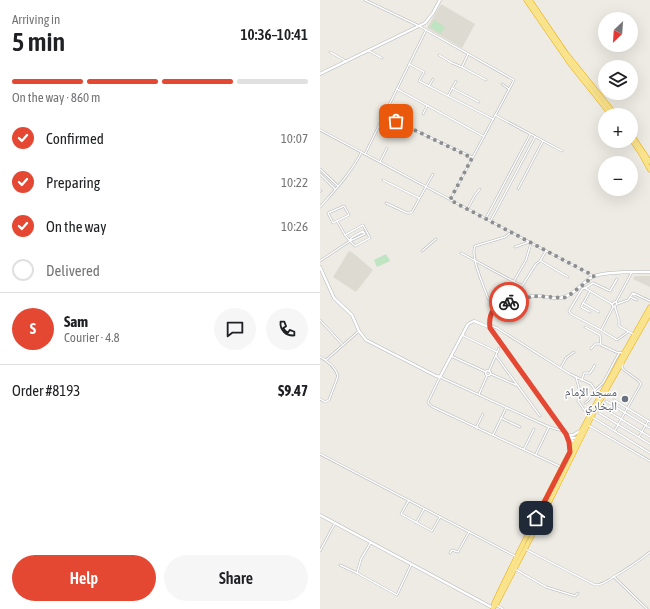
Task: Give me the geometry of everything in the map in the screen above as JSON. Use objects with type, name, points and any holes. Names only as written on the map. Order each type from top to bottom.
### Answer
[{"type":"highway","points":[[526,0],[571,65],[606,108]]},
{"type":"highway","points":[[530,0],[566,53],[610,108]]},
{"type":"highway","points":[[638,144],[650,162]]},
{"type":"highway","points":[[637,148],[650,170]]},
{"type":"highway","points":[[494,607],[494,603],[516,557],[574,443],[579,439],[588,425],[621,353],[634,335],[650,307]]},
{"type":"highway","points":[[494,607],[579,445],[579,439],[583,428],[623,362],[650,313]]},
{"type":"street","points":[[366,0],[419,26],[514,80],[450,200]]},
{"type":"street","points":[[320,74],[419,26],[429,19],[440,0]]},
{"type":"street","points":[[365,154],[426,30]]},
{"type":"street","points":[[369,51],[382,58]]},
{"type":"street","points":[[330,52],[346,62]]},
{"type":"street","points":[[462,67],[468,54]]},
{"type":"street","points":[[439,55],[486,80]]},
{"type":"street","points":[[410,64],[424,72],[419,81],[493,119]]},
{"type":"street","points":[[429,86],[433,79]]},
{"type":"street","points":[[448,96],[456,81]]},
{"type":"street","points":[[502,84],[509,89]]},
{"type":"street","points":[[452,88],[479,102]]},
{"type":"street","points":[[397,89],[484,136]]},
{"type":"street","points":[[423,114],[427,106]]},
{"type":"street","points":[[384,115],[472,158]]},
{"type":"street","points":[[495,115],[562,151]]},
{"type":"street","points":[[320,130],[594,276]]},
{"type":"street","points":[[485,218],[530,135]]},
{"type":"street","points":[[490,221],[535,137]]},
{"type":"street","points":[[518,189],[543,141]]},
{"type":"street","points":[[380,162],[387,148]]},
{"type":"street","points":[[320,207],[353,168],[361,152]]},
{"type":"street","points":[[320,169],[338,186]]},
{"type":"street","points":[[320,174],[336,189]]},
{"type":"street","points":[[386,202],[410,213],[412,212],[433,174]]},
{"type":"street","points":[[383,180],[420,198]]},
{"type":"street","points":[[468,209],[475,195],[480,189]]},
{"type":"street","points":[[344,206],[349,215],[337,221],[332,222],[328,213],[344,206]]},
{"type":"street","points":[[337,221],[344,235],[355,246],[370,238],[363,225],[344,235]]},
{"type":"street","points":[[320,261],[350,241],[364,234],[363,231],[351,238],[350,241]]},
{"type":"street","points":[[511,232],[505,237],[475,246],[473,250],[488,298],[492,302],[518,294],[521,285],[524,285],[536,264],[540,261],[546,251]]},
{"type":"street","points":[[422,251],[436,240]]},
{"type":"street","points":[[515,247],[530,242]]},
{"type":"street","points":[[514,282],[526,260],[530,242]]},
{"type":"street","points":[[461,253],[521,285]]},
{"type":"street","points":[[540,261],[568,277]]},
{"type":"street","points":[[320,268],[334,298],[352,315],[358,331],[366,340],[436,376],[440,376],[548,427],[563,431]]},
{"type":"street","points":[[601,330],[632,272]]},
{"type":"street","points":[[579,445],[574,443],[563,431],[490,326],[491,314],[498,306],[534,296],[564,298],[594,276],[614,273],[650,272]]},
{"type":"street","points":[[617,280],[610,291],[593,283],[582,289],[570,311],[571,314],[617,340],[628,332]]},
{"type":"street","points":[[585,288],[612,304],[614,302],[615,305],[628,300],[634,293],[650,302]]},
{"type":"street","points":[[590,291],[583,303],[582,308],[590,312]]},
{"type":"street","points":[[630,297],[637,300]]},
{"type":"street","points":[[583,303],[599,312]]},
{"type":"street","points":[[615,305],[619,326],[634,335]]},
{"type":"street","points":[[320,320],[342,344]]},
{"type":"street","points":[[563,467],[476,428],[428,404],[429,399],[468,324],[474,321],[497,328],[560,368],[591,384],[595,390]]},
{"type":"street","points":[[585,327],[600,335],[600,344]]},
{"type":"street","points":[[326,360],[358,331]]},
{"type":"street","points":[[462,335],[497,352]]},
{"type":"street","points":[[585,403],[589,400],[595,390],[600,387],[621,353],[600,344],[595,344],[591,349]]},
{"type":"street","points":[[451,356],[486,372],[489,371],[499,348]]},
{"type":"street","points":[[560,368],[566,358],[574,352]]},
{"type":"street","points":[[496,356],[540,416]]},
{"type":"street","points":[[320,357],[326,360],[335,369],[338,376],[329,400],[325,402],[320,399]]},
{"type":"street","points":[[615,430],[641,384],[622,368],[623,362]]},
{"type":"street","points":[[582,380],[584,373],[589,374],[595,365]]},
{"type":"street","points":[[489,371],[491,374],[518,386]]},
{"type":"street","points":[[486,372],[487,376]]},
{"type":"street","points":[[478,394],[487,376],[491,374]]},
{"type":"street","points":[[576,377],[580,392],[578,402],[585,411],[650,453]]},
{"type":"street","points":[[606,400],[650,428]]},
{"type":"street","points":[[614,400],[649,422],[638,437]]},
{"type":"street","points":[[493,435],[506,407]]},
{"type":"street","points":[[603,408],[650,438]]},
{"type":"street","points":[[599,413],[650,444]]},
{"type":"street","points":[[476,428],[483,414]]},
{"type":"street","points":[[501,418],[520,426]]},
{"type":"street","points":[[588,425],[650,461]]},
{"type":"street","points":[[536,455],[548,427]]},
{"type":"street","points":[[566,434],[574,435],[583,428]]},
{"type":"street","points":[[524,449],[534,429]]},
{"type":"street","points":[[566,434],[571,438],[579,439]]},
{"type":"street","points":[[566,434],[570,452]]},
{"type":"street","points":[[320,454],[516,557]]},
{"type":"street","points":[[409,500],[401,514],[416,523],[432,531],[440,516]]},
{"type":"street","points":[[416,523],[424,508]]},
{"type":"street","points":[[320,515],[494,607],[503,609]]},
{"type":"street","points":[[320,551],[335,523]]},
{"type":"street","points":[[450,553],[452,550],[458,552],[469,532]]},
{"type":"street","points":[[357,573],[361,559],[371,542]]},
{"type":"street","points":[[525,549],[595,585],[606,582],[625,571],[650,552]]},
{"type":"street","points":[[340,566],[357,573],[397,595],[412,564]]},
{"type":"street","points":[[515,568],[546,587],[575,596],[578,593]]},
{"type":"street","points":[[614,577],[647,609]]},
{"type":"shaded area","points":[[441,4],[475,24],[462,48],[427,28]]},
{"type":"shaded area","points":[[349,251],[373,270],[356,292],[333,277]]},
{"type":"shaded area","points":[[635,276],[650,276],[650,287],[633,279]]},
{"type":"green space","points":[[434,20],[445,27],[441,34],[430,27]]},
{"type":"green space","points":[[386,254],[390,261],[377,267],[374,260]]},
{"type":"way so far","points":[[396,121],[472,158],[450,200],[594,276],[564,298],[534,296],[509,302]]},
{"type":"place","name":"مسجد الإمام البخاري","points":[[625,399]]},
{"type":"route","points":[[509,302],[496,307],[492,311],[490,328],[566,434],[570,446],[570,452],[563,467],[536,518]]}]
